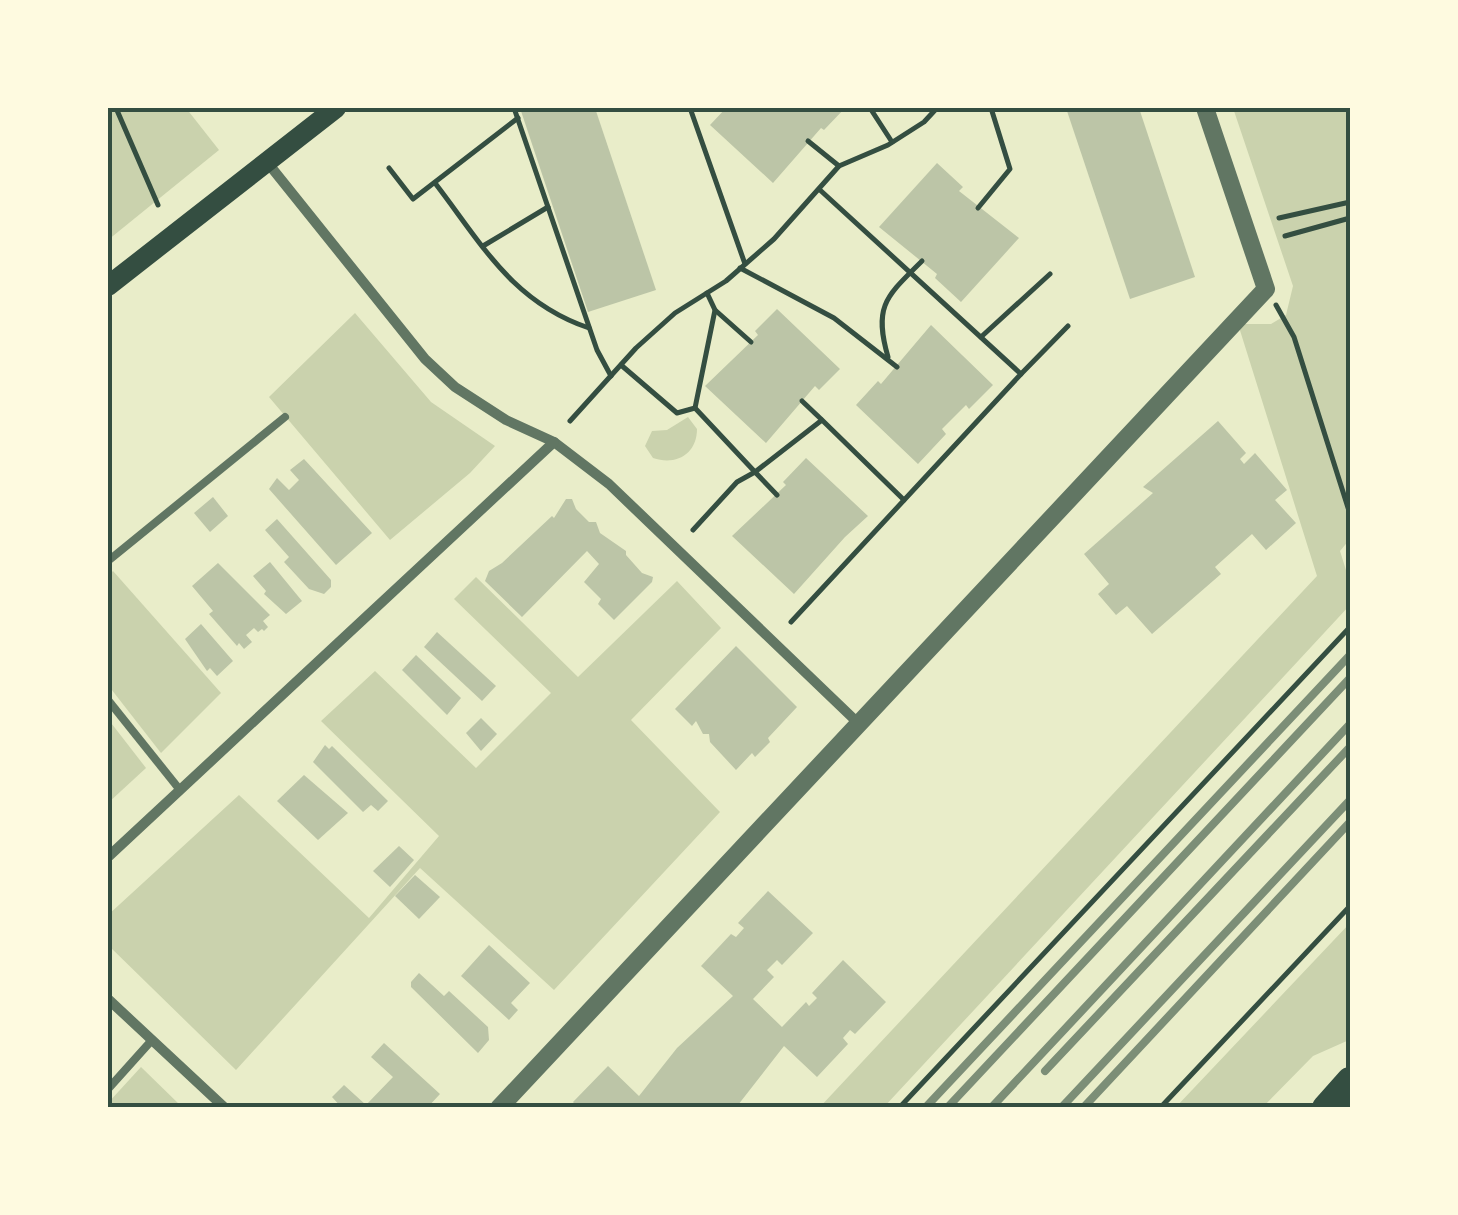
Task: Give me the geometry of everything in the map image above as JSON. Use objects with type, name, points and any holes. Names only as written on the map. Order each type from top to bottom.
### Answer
[{"type":"highway","points":[[1326,1108],[1350,1081]]},
{"type":"main road","points":[[108,286],[336,108]]},
{"type":"street","points":[[499,1108],[856,722],[1266,289],[1206,108]]},
{"type":"street","points":[[267,162],[425,359],[455,386],[506,420],[554,442],[608,484],[856,722]]},
{"type":"street","points":[[108,857],[554,442]]},
{"type":"street","points":[[108,999],[225,1108]]},
{"type":"lane","points":[[108,562],[285,417]]},
{"type":"lane","points":[[108,700],[180,790]]},
{"type":"lane","points":[[108,1089],[152,1040]]},
{"type":"path","points":[[116,108],[158,205]]},
{"type":"path","points":[[514,108],[589,328],[612,376]]},
{"type":"path","points":[[690,108],[742,266],[834,318],[897,367]]},
{"type":"path","points":[[870,108],[892,142]]},
{"type":"path","points":[[570,421],[621,364],[675,314],[742,266],[820,190],[839,166],[892,142],[924,122],[937,108]]},
{"type":"path","points":[[978,208],[1010,169],[990,108]]},
{"type":"path","points":[[389,168],[414,199],[518,118]]},
{"type":"path","points":[[808,141],[839,166]]},
{"type":"path","points":[[435,183],[516,288],[562,319],[589,328]]},
{"type":"path","points":[[820,190],[1021,374]]},
{"type":"path","points":[[1279,218],[1350,202]]},
{"type":"path","points":[[484,246],[548,206]]},
{"type":"path","points":[[1285,236],[1350,218]]},
{"type":"path","points":[[888,360],[880,318],[888,294],[922,261]]},
{"type":"path","points":[[981,337],[1050,274]]},
{"type":"path","points":[[1266,289],[1292,331],[1350,514]]},
{"type":"path","points":[[707,293],[715,310],[751,342]]},
{"type":"path","points":[[695,408],[715,310]]},
{"type":"path","points":[[791,622],[1068,326]]},
{"type":"path","points":[[621,364],[677,414],[695,408]]},
{"type":"path","points":[[802,400],[904,500]]},
{"type":"path","points":[[695,408],[776,496]]},
{"type":"path","points":[[693,530],[737,482],[822,420]]},
{"type":"path","points":[[899,1108],[1350,628]]},
{"type":"path","points":[[1160,1108],[1350,906]]},
{"type":"green space","points":[[108,108],[186,108],[219,150],[108,240]]},
{"type":"green space","points":[[1233,108],[1350,108],[1350,539],[1340,551],[1350,583],[1350,605],[884,1107],[819,1108],[1317,576],[1238,324],[1271,324],[1286,315],[1293,286]]},
{"type":"green space","points":[[355,313],[431,402],[495,446],[470,473],[390,540],[269,397]]},
{"type":"green space","points":[[688,417],[697,429],[689,451],[677,459],[653,458],[645,446],[652,431],[667,430]]},
{"type":"green space","points":[[113,571],[221,693],[161,753],[108,685],[108,576]]},
{"type":"green space","points":[[476,577],[578,677],[677,581],[721,628],[631,720],[720,812],[554,990],[420,868],[236,1070],[108,945],[108,915],[239,795],[369,918],[439,836],[321,721],[375,671],[476,768],[551,693],[454,599]]},
{"type":"green space","points":[[108,719],[146,768],[108,803]]},
{"type":"green space","points":[[1350,923],[1349,1040],[1313,1056],[1263,1107],[1176,1107]]},
{"type":"green space","points":[[141,1067],[182,1107],[108,1107]]},
{"type":"building","points":[[520,108],[595,108],[656,290],[588,312]]},
{"type":"building","points":[[726,108],[845,108],[824,130],[821,128],[773,183],[710,125]]},
{"type":"building","points":[[1066,108],[1139,108],[1195,277],[1130,299]]},
{"type":"building","points":[[937,163],[963,187],[959,191],[1019,238],[961,302],[935,278],[937,274],[879,227]]},
{"type":"building","points":[[777,309],[840,369],[819,390],[815,386],[766,443],[705,386],[758,335],[755,331]]},
{"type":"building","points":[[931,325],[993,385],[942,429],[946,434],[918,464],[856,405],[878,381],[881,384]]},
{"type":"building","points":[[1218,421],[1246,453],[1240,459],[1244,464],[1255,453],[1287,490],[1275,500],[1296,523],[1266,550],[1252,534],[1215,567],[1221,574],[1152,634],[1127,606],[1116,615],[1098,594],[1109,584],[1084,554],[1153,493],[1143,487]]},
{"type":"building","points":[[806,458],[868,516],[794,594],[732,536],[786,485],[783,482]]},
{"type":"building","points":[[304,459],[372,533],[336,565],[269,489],[277,478],[289,490],[299,480],[290,470]]},
{"type":"building","points":[[213,497],[228,516],[210,532],[194,513]]},
{"type":"building","points":[[566,499],[572,499],[589,522],[596,522],[600,533],[626,551],[642,573],[653,577],[614,620],[584,582],[599,564],[587,551],[522,617],[485,581],[489,571],[554,518]]},
{"type":"building","points":[[277,519],[331,580],[331,587],[324,594],[309,589],[284,562],[289,557],[265,530]]},
{"type":"building","points":[[270,562],[302,601],[286,614],[264,594],[266,591],[253,576]]},
{"type":"building","points":[[218,563],[270,615],[263,621],[268,627],[264,631],[254,628],[246,635],[252,642],[244,649],[209,614],[213,611],[192,586]]},
{"type":"building","points":[[201,624],[233,661],[217,676],[210,668],[207,671],[185,639]]},
{"type":"building","points":[[437,632],[496,686],[482,701],[424,647]]},
{"type":"building","points":[[736,646],[797,707],[768,738],[770,742],[736,770],[696,721],[692,726],[675,709]]},
{"type":"building","points":[[416,655],[461,698],[447,715],[402,670]]},
{"type":"building","points":[[481,718],[497,734],[481,751],[466,733]]},
{"type":"building","points":[[325,745],[329,749],[332,746],[388,801],[378,811],[371,805],[363,812],[313,762]]},
{"type":"building","points":[[304,775],[348,813],[318,840],[277,801]]},
{"type":"building","points":[[399,846],[414,860],[390,887],[373,871]]},
{"type":"building","points":[[415,875],[440,897],[419,919],[395,896]]},
{"type":"building","points":[[768,891],[813,933],[782,965],[777,960],[767,970],[774,977],[753,999],[782,1027],[806,1002],[809,1006],[817,998],[812,993],[843,960],[886,1002],[855,1034],[850,1030],[843,1038],[848,1044],[817,1077],[784,1046],[738,1105],[578,1108],[573,1102],[608,1066],[639,1096],[677,1048],[733,996],[701,966],[731,934],[736,937],[744,928],[738,923]]},
{"type":"building","points":[[489,945],[530,983],[511,1003],[518,1010],[509,1020],[461,976]]},
{"type":"building","points":[[419,973],[444,996],[449,991],[488,1027],[489,1040],[478,1053],[411,987]]},
{"type":"building","points":[[384,1043],[440,1094],[427,1108],[342,1108],[332,1097],[344,1085],[366,1105],[393,1077],[371,1057]]},
{"type":"railway","points":[[925,1108],[1350,655]]},
{"type":"railway","points":[[947,1108],[1350,678]]},
{"type":"railway","points":[[991,1108],[1350,724]]},
{"type":"railway","points":[[1045,1071],[1350,747]]},
{"type":"railway","points":[[1061,1108],[1350,800]]},
{"type":"railway","points":[[1083,1108],[1350,822]]}]
